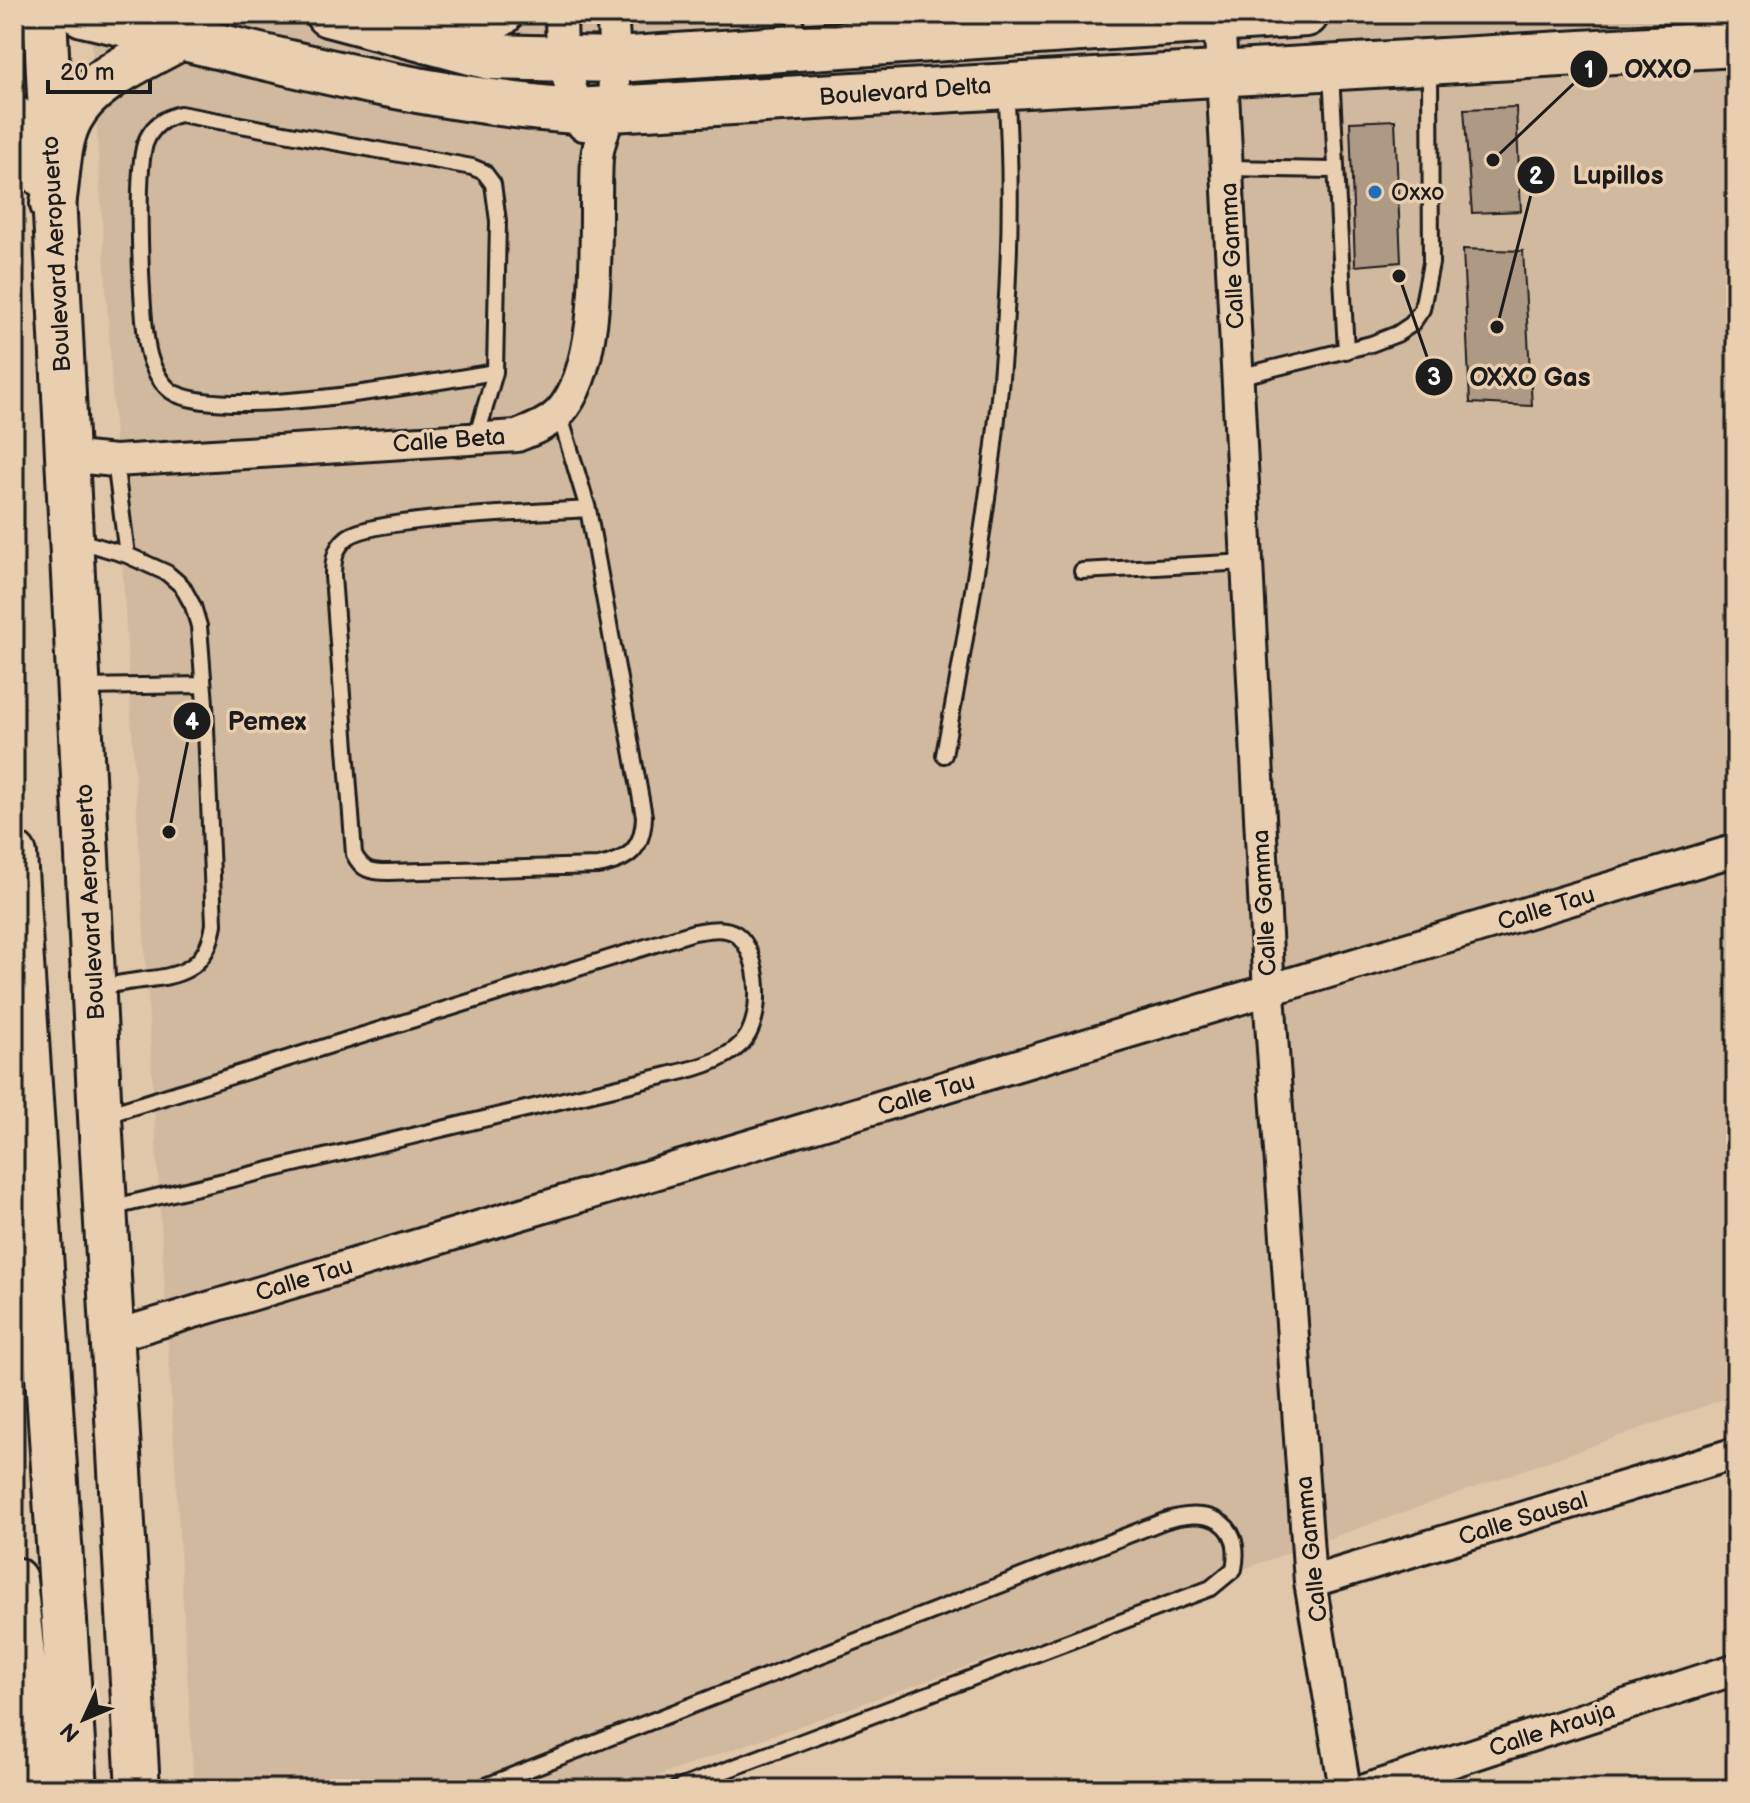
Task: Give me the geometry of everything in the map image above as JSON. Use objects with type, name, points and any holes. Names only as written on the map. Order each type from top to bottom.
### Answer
[{"type":"main road","name":"Boulevard Delta","points":[[83,14],[277,61],[445,94],[514,106],[593,110],[1736,44]]},
{"type":"main road","name":"Boulevard Delta","points":[[328,14],[490,57],[562,60],[616,60],[796,30],[945,33],[1306,14]]},
{"type":"main road","points":[[398,31],[455,38],[500,14]]},
{"type":"main road","points":[[53,204],[69,119],[83,99],[181,37]]},
{"type":"main road","points":[[14,855],[75,1789]]},
{"type":"main road","points":[[14,1580],[36,1789]]},
{"type":"street","name":"Boulevard Aeropuerto","points":[[45,14],[65,456],[138,1789]]},
{"type":"street","name":"Calle Beta","points":[[65,456],[115,461],[517,436],[542,426],[559,413],[574,391],[585,365],[591,323],[597,153],[593,110],[562,60],[561,14]]},
{"type":"street","points":[[593,110],[616,60],[612,14]]},
{"type":"street","name":"Calle Gamma","points":[[1219,18],[1269,993],[1310,1582],[1345,1789]]},
{"type":"street","points":[[14,117],[33,149],[53,204]]},
{"type":"street","name":"Calle Tau","points":[[114,1336],[1269,993],[1736,850]]},
{"type":"street","name":"Calle Sausal","points":[[1310,1582],[1736,1453]]},
{"type":"street","name":"Calle Arauja","points":[[1368,1789],[1736,1669]]},
{"type":"lane","points":[[1238,377],[1346,351],[1397,334],[1412,324],[1422,309],[1429,288],[1430,62]]},
{"type":"lane","points":[[1331,68],[1334,170],[1346,351]]},
{"type":"lane","points":[[944,755],[984,526],[995,427],[1008,246],[1005,85]]},
{"type":"lane","points":[[476,439],[495,372],[498,221],[493,184],[484,172],[472,167],[180,114],[166,118],[154,127],[146,141],[140,175],[146,330],[152,365],[163,383],[174,393],[192,398],[254,403],[344,394],[495,372]]},
{"type":"lane","points":[[1227,168],[1334,170]]},
{"type":"lane","points":[[559,413],[588,509],[644,816],[643,836],[636,850],[621,862],[598,866],[388,872],[371,872],[360,866],[354,854],[333,576],[334,558],[340,545],[351,535],[395,524],[588,509]]},
{"type":"lane","points":[[115,461],[127,555]]},
{"type":"lane","points":[[70,538],[127,555],[167,573],[182,586],[199,626],[203,685],[214,924],[212,940],[204,955],[176,976],[123,980],[94,990]]},
{"type":"lane","points":[[1082,571],[1247,562]]},
{"type":"lane","points":[[78,687],[203,685]]},
{"type":"lane","points":[[100,1117],[694,932],[727,930],[736,934],[750,954],[758,1004],[755,1022],[742,1043],[719,1058],[623,1086],[106,1209]]},
{"type":"lane","points":[[478,1789],[1182,1515],[1203,1513],[1213,1516],[1228,1532],[1236,1558],[1234,1569],[1211,1588],[676,1789]]},
{"type":"shaded area","points":[[90,14],[1736,14],[1736,1395],[621,1789],[194,1789]]},
{"type":"building","name":"Oxxo","points":[[1516,107],[1521,211],[1472,213],[1464,109]]},
{"type":"building","name":"Oxxo","points":[[1395,120],[1401,262],[1355,266],[1350,122]]},
{"type":"building","points":[[1463,249],[1523,251],[1532,406],[1470,403]]},
{"type":"place","name":"OXXO","points":[[1493,160]]},
{"type":"place","name":"Oxxo","points":[[1375,192]]},
{"type":"place","name":"OXXO Gas","points":[[1399,276]]},
{"type":"place","name":"Lupillos","points":[[1497,327]]},
{"type":"place","name":"Pemex","points":[[169,832]]}]
